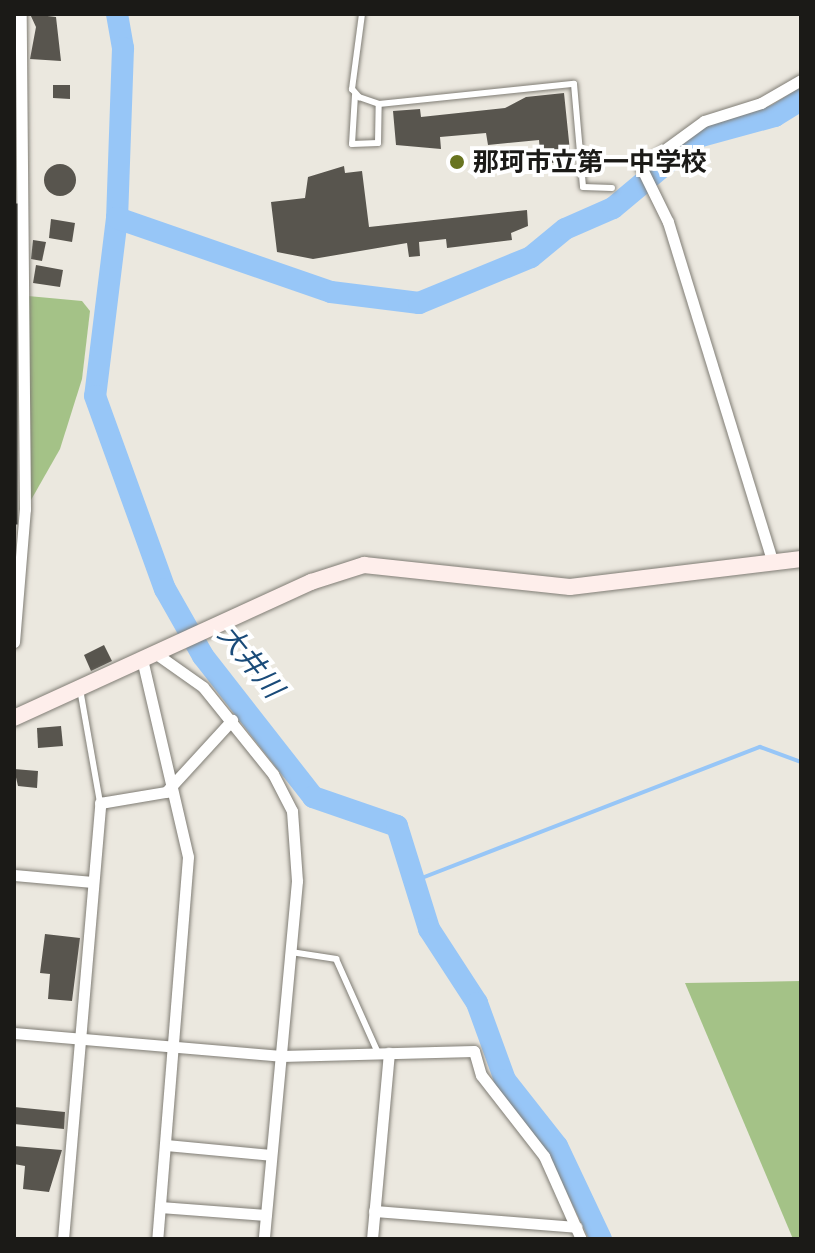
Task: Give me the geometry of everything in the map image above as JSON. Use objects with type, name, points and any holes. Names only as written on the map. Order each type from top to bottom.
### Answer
[{"type":"street","points":[[14,642],[25,509],[21,14]]},
{"type":"street","points":[[772,560],[652,185],[641,167],[676,136],[801,80]]},
{"type":"street","points":[[14,718],[204,631],[364,565],[570,587],[772,560],[801,559]]},
{"type":"street","points":[[149,656],[203,687],[232,720],[292,811],[299,851],[264,1239]]},
{"type":"street","points":[[149,656],[188,857],[175,1047],[157,1239]]},
{"type":"street","points":[[63,1239],[100,803],[175,785],[232,720]]},
{"type":"street","points":[[14,875],[93,882]]},
{"type":"street","points":[[14,1033],[281,1056],[474,1051],[481,1075],[544,1156],[581,1239]]},
{"type":"street","points":[[372,1239],[384,1053]]},
{"type":"street","points":[[166,1145],[271,1155]]},
{"type":"street","points":[[160,1207],[266,1215]]},
{"type":"street","points":[[374,1211],[576,1227]]},
{"type":"lane","points":[[362,14],[352,144],[378,143],[379,104]]},
{"type":"lane","points":[[355,95],[379,104],[574,84],[583,187],[612,188]]},
{"type":"lane","points":[[80,688],[100,803]]},
{"type":"lane","points":[[291,952],[336,959],[384,1053]]},
{"type":"green space","points":[[28,296],[82,301],[90,311],[82,379],[60,449],[31,500]]},
{"type":"green space","points":[[801,981],[801,1239],[793,1239],[685,983]]},
{"type":"building","points":[[30,14],[56,17],[61,61],[30,59],[36,27]]},
{"type":"building","points":[[53,85],[70,85],[70,99],[53,98]]},
{"type":"building","points":[[564,93],[571,161],[541,164],[539,140],[488,145],[486,133],[440,137],[441,149],[396,145],[393,111],[420,109],[421,117],[505,108],[526,97]]},
{"type":"building","points":[[60,164],[72,168],[76,180],[72,192],[60,196],[48,192],[44,180],[48,168]]},
{"type":"building","points":[[344,166],[345,173],[362,171],[369,227],[527,210],[528,226],[511,233],[512,240],[447,248],[446,239],[419,242],[420,256],[409,257],[407,243],[313,259],[277,252],[271,202],[305,198],[308,177]]},
{"type":"building","points":[[51,219],[75,223],[72,242],[49,238]]},
{"type":"building","points":[[33,240],[46,242],[42,261],[31,259]]},
{"type":"building","points":[[36,265],[63,270],[60,287],[33,283]]},
{"type":"building","points":[[104,645],[112,661],[91,671],[84,655]]},
{"type":"building","points":[[61,726],[63,746],[38,748],[37,728]]},
{"type":"building","points":[[14,769],[38,771],[37,788],[18,786]]},
{"type":"building","points":[[45,934],[80,938],[72,1001],[48,999],[50,974],[40,973]]},
{"type":"building","points":[[14,1107],[65,1112],[64,1129],[14,1124]]},
{"type":"building","points":[[14,1146],[62,1150],[49,1192],[23,1189],[25,1166],[14,1164]]},
{"type":"waterway","name":"大井川","points":[[117,14],[123,48],[117,218],[95,396],[165,589],[203,656],[313,797],[397,826],[429,929],[477,1003],[505,1080],[557,1146],[601,1239]]},
{"type":"waterway","points":[[117,218],[331,292],[419,303],[531,257],[565,229],[613,208],[698,137],[775,116],[801,100]]},
{"type":"waterway","points":[[414,881],[760,747],[801,762]]},
{"type":"railway","points":[[14,203],[14,524]]},
{"type":"place","name":"那珂市立第一中学校","points":[[457,162]]}]
